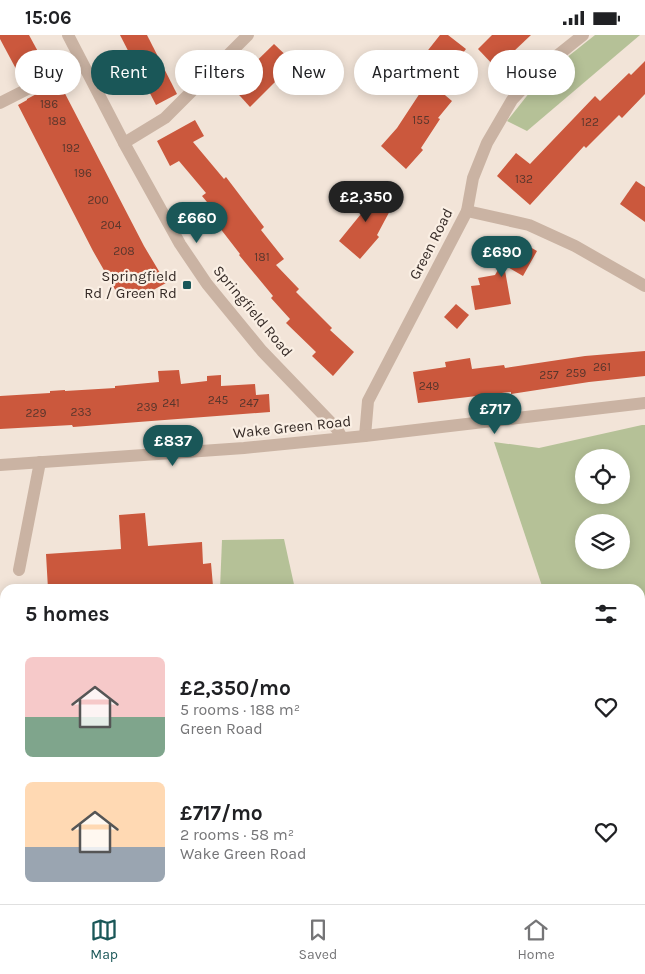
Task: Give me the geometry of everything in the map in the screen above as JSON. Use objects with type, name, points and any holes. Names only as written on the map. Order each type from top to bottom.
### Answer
[{"type":"street","name":"Springfield Road","points":[[68,35],[75,50]]},
{"type":"street","points":[[124,143],[164,118],[248,35]]},
{"type":"street","name":"Green Road","points":[[365,436],[368,401],[467,211],[473,178],[487,143],[512,99],[543,67],[583,35]]},
{"type":"street","name":"Springfield Road","points":[[81,62],[180,244],[207,284],[262,351],[336,429],[342,439]]},
{"type":"street","points":[[0,103],[16,95]]},
{"type":"street","points":[[467,211],[529,225],[575,246],[645,286]]},
{"type":"street","name":"Wake Green Road","points":[[0,465],[244,449],[645,403]]},
{"type":"street","points":[[19,570],[40,462]]},
{"type":"green space","points":[[595,35],[640,35],[575,90],[575,51]]},
{"type":"green space","points":[[528,95],[569,95],[527,131],[507,121]]},
{"type":"green space","points":[[645,425],[645,584],[541,584],[494,442],[539,448]]},
{"type":"green space","points":[[284,539],[294,584],[220,584],[222,540]]},
{"type":"building","points":[[0,35],[29,35],[37,50],[15,50],[15,67],[0,39]]},
{"type":"building","points":[[120,35],[147,35],[155,50],[128,50]]},
{"type":"building","points":[[440,35],[448,35],[466,49],[465,50],[428,50]]},
{"type":"building","points":[[492,35],[531,35],[515,50],[488,50],[488,60],[478,49]]},
{"type":"building","points":[[274,44],[280,50],[273,50],[273,84],[263,94],[263,55]]},
{"type":"building","points":[[645,61],[645,94],[622,118],[619,115],[586,148],[584,146],[530,205],[497,176],[516,153],[530,164],[595,96],[600,101],[629,73],[631,75]]},
{"type":"building","points":[[165,70],[175,90],[175,95],[156,105],[151,95],[165,95]]},
{"type":"building","points":[[35,95],[66,95],[144,246],[166,283],[146,294],[145,290],[132,298],[130,295],[121,300],[93,251],[18,105]]},
{"type":"building","points":[[239,95],[262,95],[250,107]]},
{"type":"building","points":[[419,95],[445,95],[452,101],[438,118],[440,119],[421,148],[423,150],[406,169],[381,146],[397,128]]},
{"type":"building","points":[[195,120],[204,136],[193,142],[224,179],[226,177],[264,227],[261,230],[284,259],[276,265],[299,289],[296,292],[332,328],[330,330],[354,352],[333,376],[312,356],[316,352],[286,323],[290,319],[271,298],[273,296],[239,255],[216,223],[221,219],[202,196],[206,193],[179,161],[170,166],[157,141]]},
{"type":"building","points":[[636,181],[645,187],[645,222],[620,204]]},
{"type":"building","points":[[361,188],[393,205],[377,235],[379,237],[360,259],[339,241],[361,214],[351,208]]},
{"type":"building","points":[[516,239],[537,251],[523,276],[504,265],[511,304],[475,310],[471,286],[480,285],[478,278],[495,275]]},
{"type":"building","points":[[456,304],[469,315],[457,329],[444,317]]},
{"type":"building","points":[[645,351],[645,376],[589,382],[511,394],[511,392],[418,403],[413,372],[446,367],[445,362],[470,358],[472,369],[504,365],[505,368],[585,356]]},
{"type":"building","points":[[179,370],[181,384],[207,381],[207,376],[221,375],[221,386],[255,384],[256,395],[269,394],[270,412],[73,427],[72,425],[0,429],[0,396],[50,393],[50,391],[115,388],[115,386],[159,382],[158,371]]},
{"type":"building","points":[[145,513],[148,546],[202,542],[203,564],[211,563],[213,584],[48,584],[46,554],[121,549],[119,515]]},
{"type":"place","name":"Springfield Rd / Green Rd","points":[[187,285]]}]
